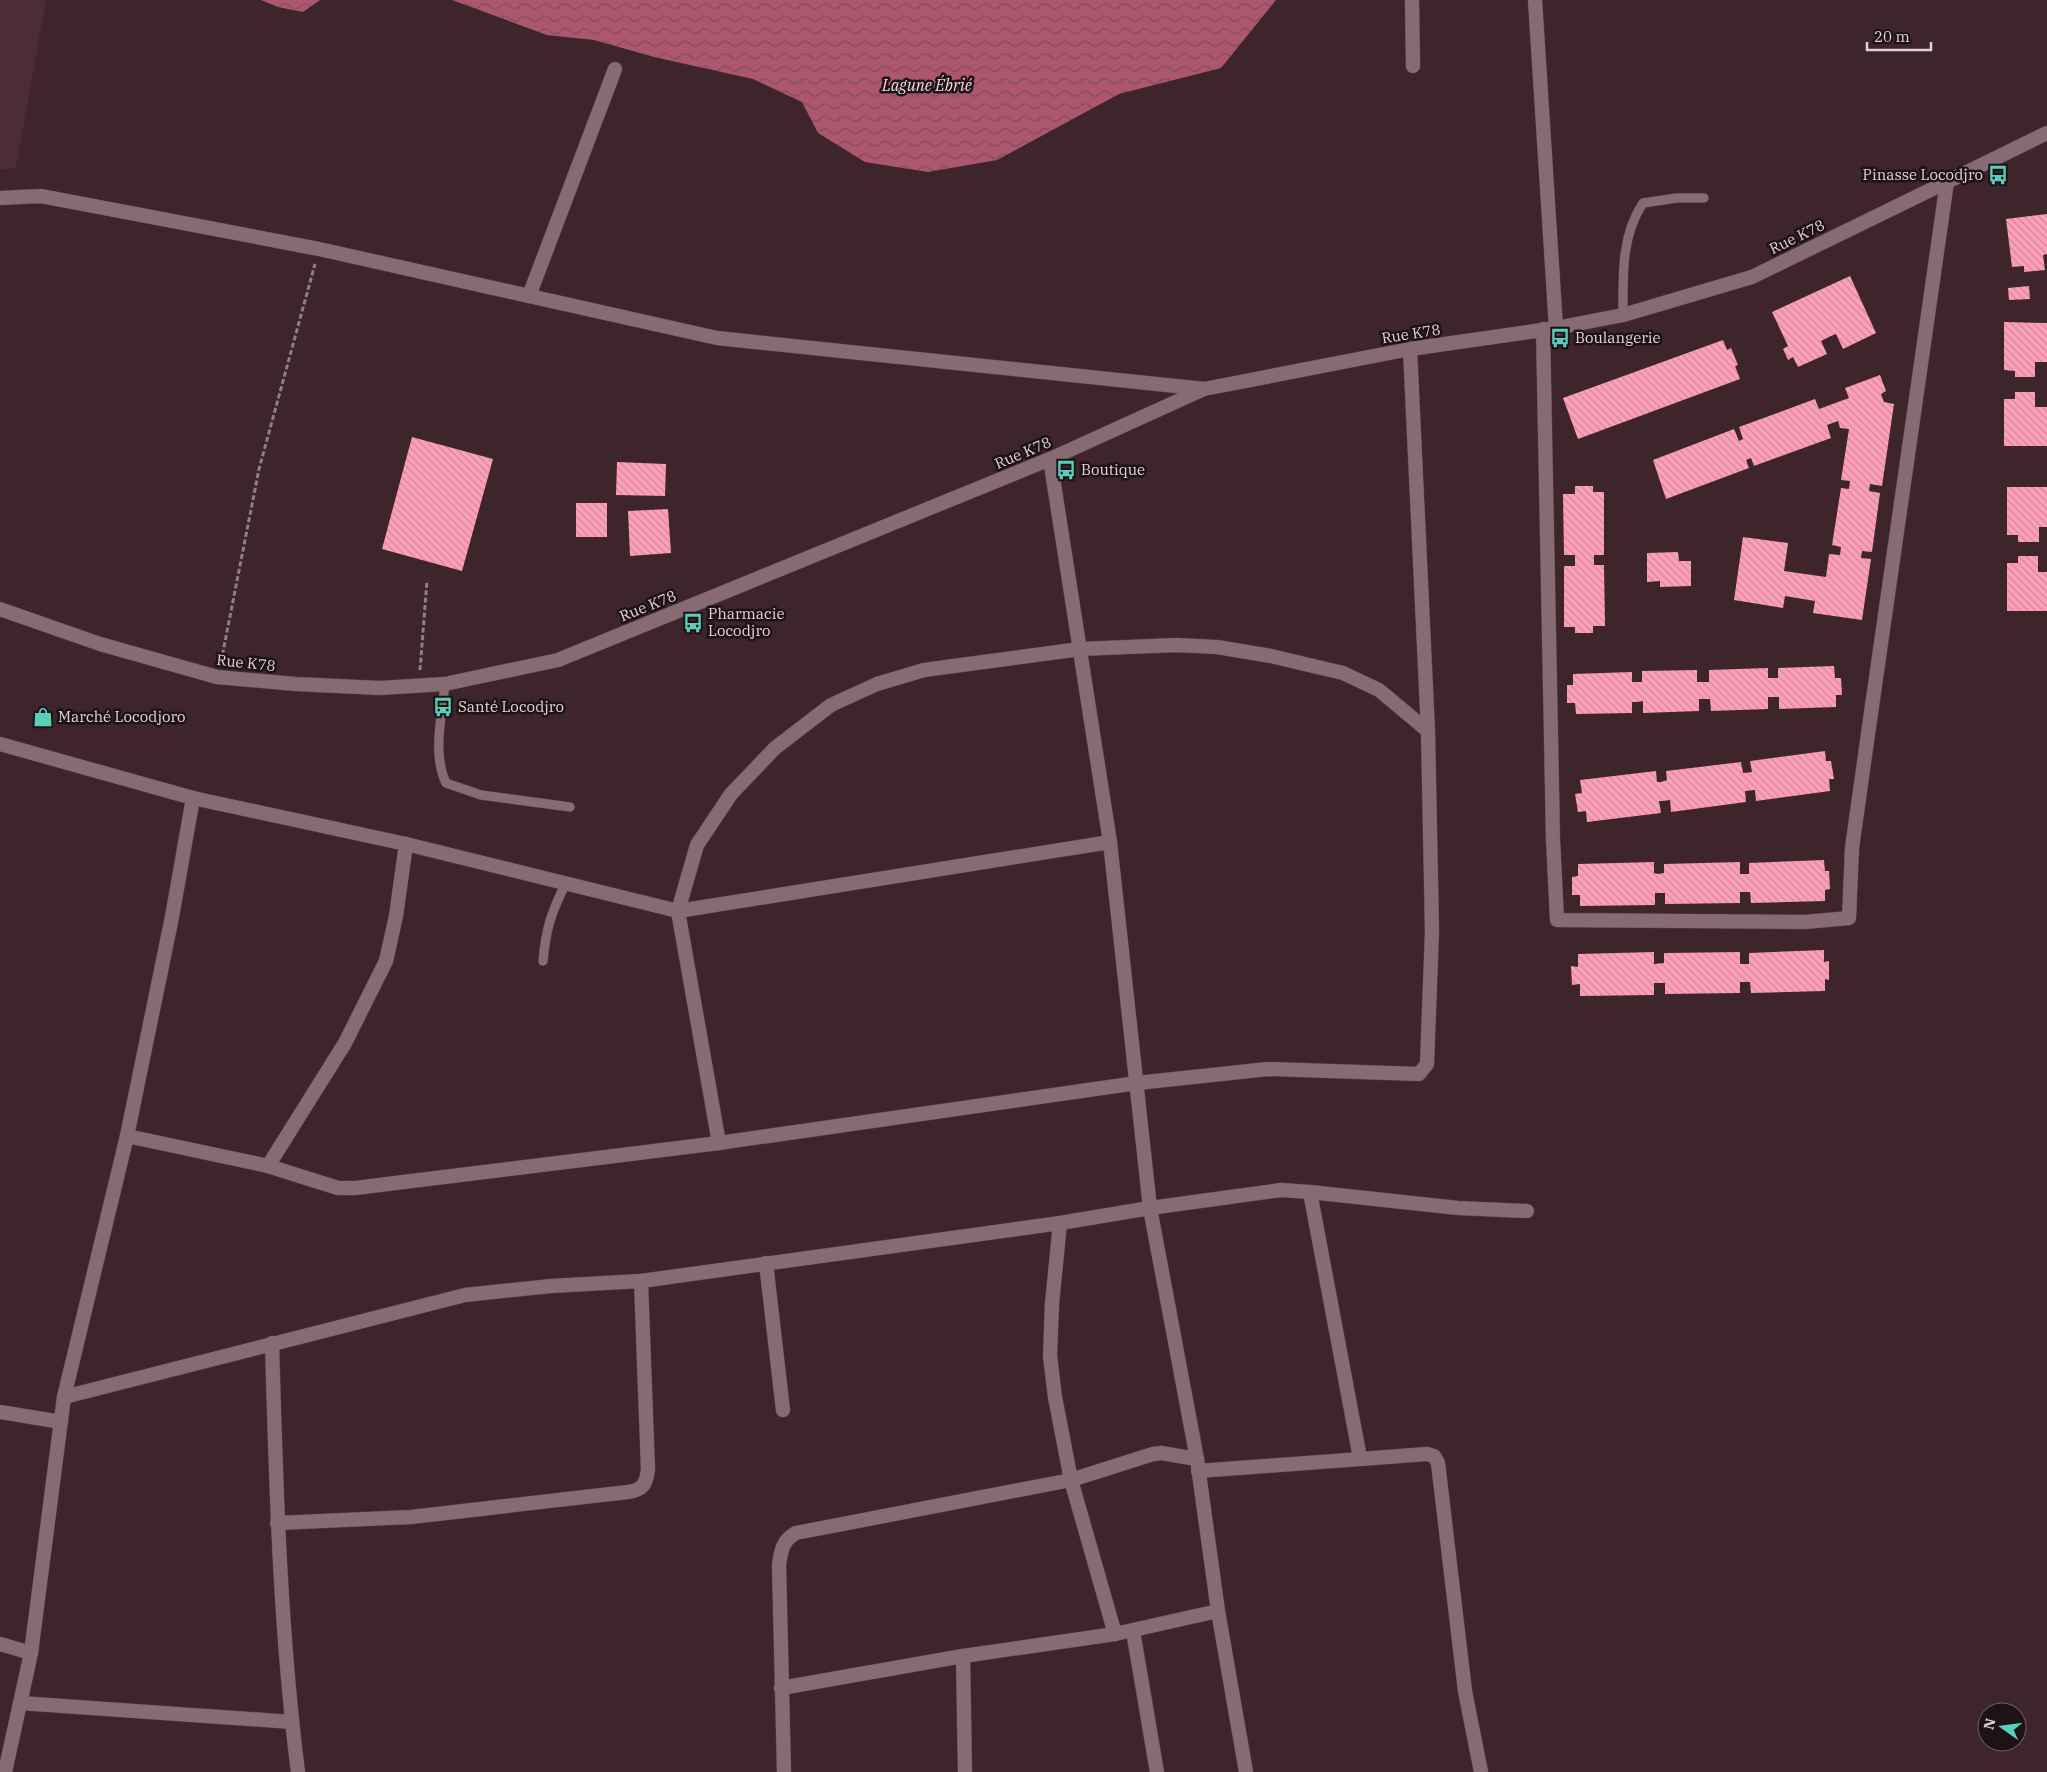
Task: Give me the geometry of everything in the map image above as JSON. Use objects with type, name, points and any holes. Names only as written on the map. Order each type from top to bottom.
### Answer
[{"type":"street","points":[[1412,0],[1413,66]]},
{"type":"street","points":[[1535,0],[1550,329],[1553,839],[1557,920],[1805,922],[1849,918],[1852,848],[1866,741],[1947,182]]},
{"type":"street","points":[[529,296],[615,69]]},
{"type":"street","name":"Rue K78","points":[[0,609],[100,644],[218,677],[295,684],[380,688],[445,684],[558,660],[1050,459],[1204,389],[1410,349],[1550,329],[1623,315],[1752,277],[2047,133]]},
{"type":"street","points":[[0,198],[41,196],[319,249],[717,338],[1204,389]]},
{"type":"street","points":[[127,1136],[268,1166],[338,1188],[354,1188],[719,1143],[1137,1083],[1268,1070],[1419,1074],[1427,1064],[1432,931],[1428,731],[1410,349]]},
{"type":"street","points":[[1050,459],[1110,842],[1150,1208],[1197,1465],[1218,1611],[1246,1772]]},
{"type":"street","points":[[719,1143],[678,911],[697,845],[731,794],[775,748],[831,705],[877,684],[924,670],[1080,649],[1167,645],[1218,647],[1271,656],[1343,673],[1379,690],[1428,731]]},
{"type":"street","points":[[0,744],[193,798],[406,844],[678,911],[1110,842]]},
{"type":"street","points":[[5,1772],[31,1653],[64,1396],[127,1136],[172,917],[193,798]]},
{"type":"street","points":[[268,1166],[344,1043],[386,961],[396,916],[406,844]]},
{"type":"street","points":[[64,1396],[465,1295],[551,1286],[641,1281],[1060,1223],[1150,1208],[1281,1190],[1458,1208],[1527,1211]]},
{"type":"street","points":[[1310,1192],[1360,1458]]},
{"type":"street","points":[[1060,1223],[1052,1304],[1050,1356],[1055,1397],[1071,1480],[1115,1634]]},
{"type":"street","points":[[766,1263],[783,1410]]},
{"type":"street","points":[[277,1523],[410,1517],[628,1492],[643,1487],[647,1480],[648,1470],[641,1281]]},
{"type":"street","points":[[272,1343],[277,1523],[292,1722],[298,1772]]},
{"type":"street","points":[[0,1412],[61,1422]]},
{"type":"street","points":[[784,1772],[779,1565],[781,1551],[786,1538],[796,1533],[1071,1480],[1161,1453],[1197,1465],[1427,1454],[1434,1456],[1438,1463],[1465,1691],[1481,1772]]},
{"type":"street","points":[[781,1688],[963,1656],[1115,1634],[1218,1611]]},
{"type":"street","points":[[1133,1630],[1157,1772]]},
{"type":"street","points":[[0,1644],[31,1653]]},
{"type":"street","points":[[963,1656],[966,1772]]},
{"type":"street","points":[[20,1703],[292,1722]]},
{"type":"lane","points":[[1623,315],[1624,258],[1633,218],[1643,203],[1677,198],[1704,198]]},
{"type":"lane","points":[[445,684],[440,744],[440,771],[446,783],[481,795],[570,807]]},
{"type":"lane","points":[[543,961],[545,938],[551,912],[566,883]]},
{"type":"path","points":[[218,677],[259,469],[319,249]]},
{"type":"path","points":[[419,686],[426,581]]},
{"type":"shaded area","points":[[0,0],[46,0],[16,167],[0,170]]},
{"type":"water","points":[[261,0],[320,0],[303,12],[278,7]]},
{"type":"water","name":"Lagune Ébrié","points":[[452,0],[1276,0],[1221,68],[1119,94],[997,160],[928,172],[865,162],[818,133],[802,102],[753,79],[654,57],[594,40],[547,35]]},
{"type":"building","points":[[2047,214],[2047,254],[2043,255],[2045,270],[2024,272],[2024,266],[2012,267],[2006,219]]},
{"type":"building","points":[[1850,276],[1876,333],[1843,349],[1836,334],[1831,336],[1821,341],[1827,354],[1798,367],[1793,357],[1788,360],[1783,349],[1788,346],[1772,312]]},
{"type":"building","points":[[2029,286],[2030,299],[2009,300],[2008,288]]},
{"type":"building","points":[[2004,322],[2047,323],[2047,362],[2035,362],[2035,377],[2015,377],[2015,371],[2004,370]]},
{"type":"building","points":[[1723,340],[1727,350],[1731,348],[1738,365],[1735,366],[1740,379],[1578,439],[1563,398]]},
{"type":"building","points":[[1880,375],[1886,391],[1881,394],[1884,402],[1894,404],[1882,486],[1870,484],[1869,491],[1880,493],[1872,552],[1862,551],[1861,558],[1871,559],[1862,620],[1813,613],[1815,601],[1785,596],[1783,608],[1734,600],[1743,537],[1788,543],[1784,571],[1826,577],[1829,554],[1840,555],[1841,547],[1832,545],[1841,488],[1849,489],[1850,481],[1841,480],[1849,429],[1840,428],[1838,421],[1827,425],[1831,438],[1754,466],[1751,458],[1746,460],[1749,468],[1666,499],[1653,460],[1734,429],[1739,441],[1743,439],[1739,427],[1815,399],[1819,409],[1849,398],[1845,388]]},
{"type":"building","points":[[2015,392],[2035,392],[2035,407],[2047,407],[2047,446],[2004,446],[2004,399],[2015,399]]},
{"type":"building","points":[[412,437],[493,459],[462,571],[382,549]]},
{"type":"building","points":[[617,462],[666,464],[665,496],[616,495]]},
{"type":"building","points":[[1575,486],[1593,486],[1593,492],[1604,492],[1604,555],[1594,555],[1594,565],[1604,565],[1605,626],[1593,626],[1593,633],[1575,633],[1575,627],[1564,627],[1564,566],[1575,566],[1575,555],[1564,555],[1563,494],[1575,494]]},
{"type":"building","points":[[2007,487],[2047,487],[2047,527],[2039,527],[2039,542],[2018,542],[2018,535],[2007,535]]},
{"type":"building","points":[[576,503],[607,503],[607,537],[576,537]]},
{"type":"building","points":[[668,509],[671,553],[630,556],[628,511]]},
{"type":"building","points":[[1678,552],[1679,561],[1691,561],[1691,586],[1660,587],[1660,581],[1647,582],[1647,553]]},
{"type":"building","points":[[2018,556],[2038,556],[2038,572],[2047,572],[2047,611],[2007,611],[2007,563],[2018,563]]},
{"type":"building","points":[[1834,666],[1835,678],[1841,678],[1842,695],[1836,695],[1836,707],[1779,709],[1779,697],[1768,697],[1768,709],[1711,711],[1710,699],[1699,699],[1699,711],[1643,713],[1643,701],[1632,702],[1632,713],[1576,714],[1575,703],[1567,703],[1567,685],[1573,685],[1573,674],[1632,672],[1632,682],[1642,682],[1642,671],[1697,670],[1697,682],[1709,682],[1709,670],[1768,668],[1768,678],[1778,678],[1778,668]]},
{"type":"building","points":[[1825,751],[1826,761],[1831,761],[1834,779],[1829,779],[1830,791],[1756,801],[1755,790],[1745,791],[1746,802],[1671,812],[1670,800],[1659,801],[1661,813],[1587,822],[1586,811],[1578,812],[1575,794],[1582,793],[1580,780],[1656,771],[1657,782],[1661,782],[1667,780],[1666,771],[1741,762],[1743,773],[1752,772],[1750,761]]},
{"type":"building","points":[[1824,860],[1825,871],[1829,871],[1830,889],[1825,890],[1825,901],[1751,903],[1750,892],[1740,892],[1740,903],[1665,904],[1665,893],[1655,893],[1655,905],[1580,906],[1580,895],[1572,895],[1572,877],[1578,876],[1578,864],[1654,862],[1654,873],[1658,874],[1664,873],[1664,864],[1740,862],[1740,874],[1749,874],[1749,863]]},
{"type":"building","points":[[1824,950],[1824,962],[1829,961],[1829,980],[1825,979],[1825,991],[1751,993],[1750,982],[1740,982],[1740,993],[1665,994],[1665,983],[1654,983],[1654,995],[1580,996],[1580,984],[1572,985],[1571,966],[1578,967],[1578,954],[1654,952],[1654,964],[1664,963],[1664,953],[1740,952],[1740,964],[1749,964],[1749,953]]},
{"type":"place","name":"Pinasse Locodjro","points":[[1998,175]]},
{"type":"place","name":"Boulangerie","points":[[1560,338]]},
{"type":"place","name":"Boutique","points":[[1066,470]]},
{"type":"place","name":"Pharmacie Locodjro","points":[[693,623]]},
{"type":"place","name":"Santé Locodjro","points":[[443,707]]},
{"type":"place","name":"Marché Locodjoro","points":[[43,717]]}]
